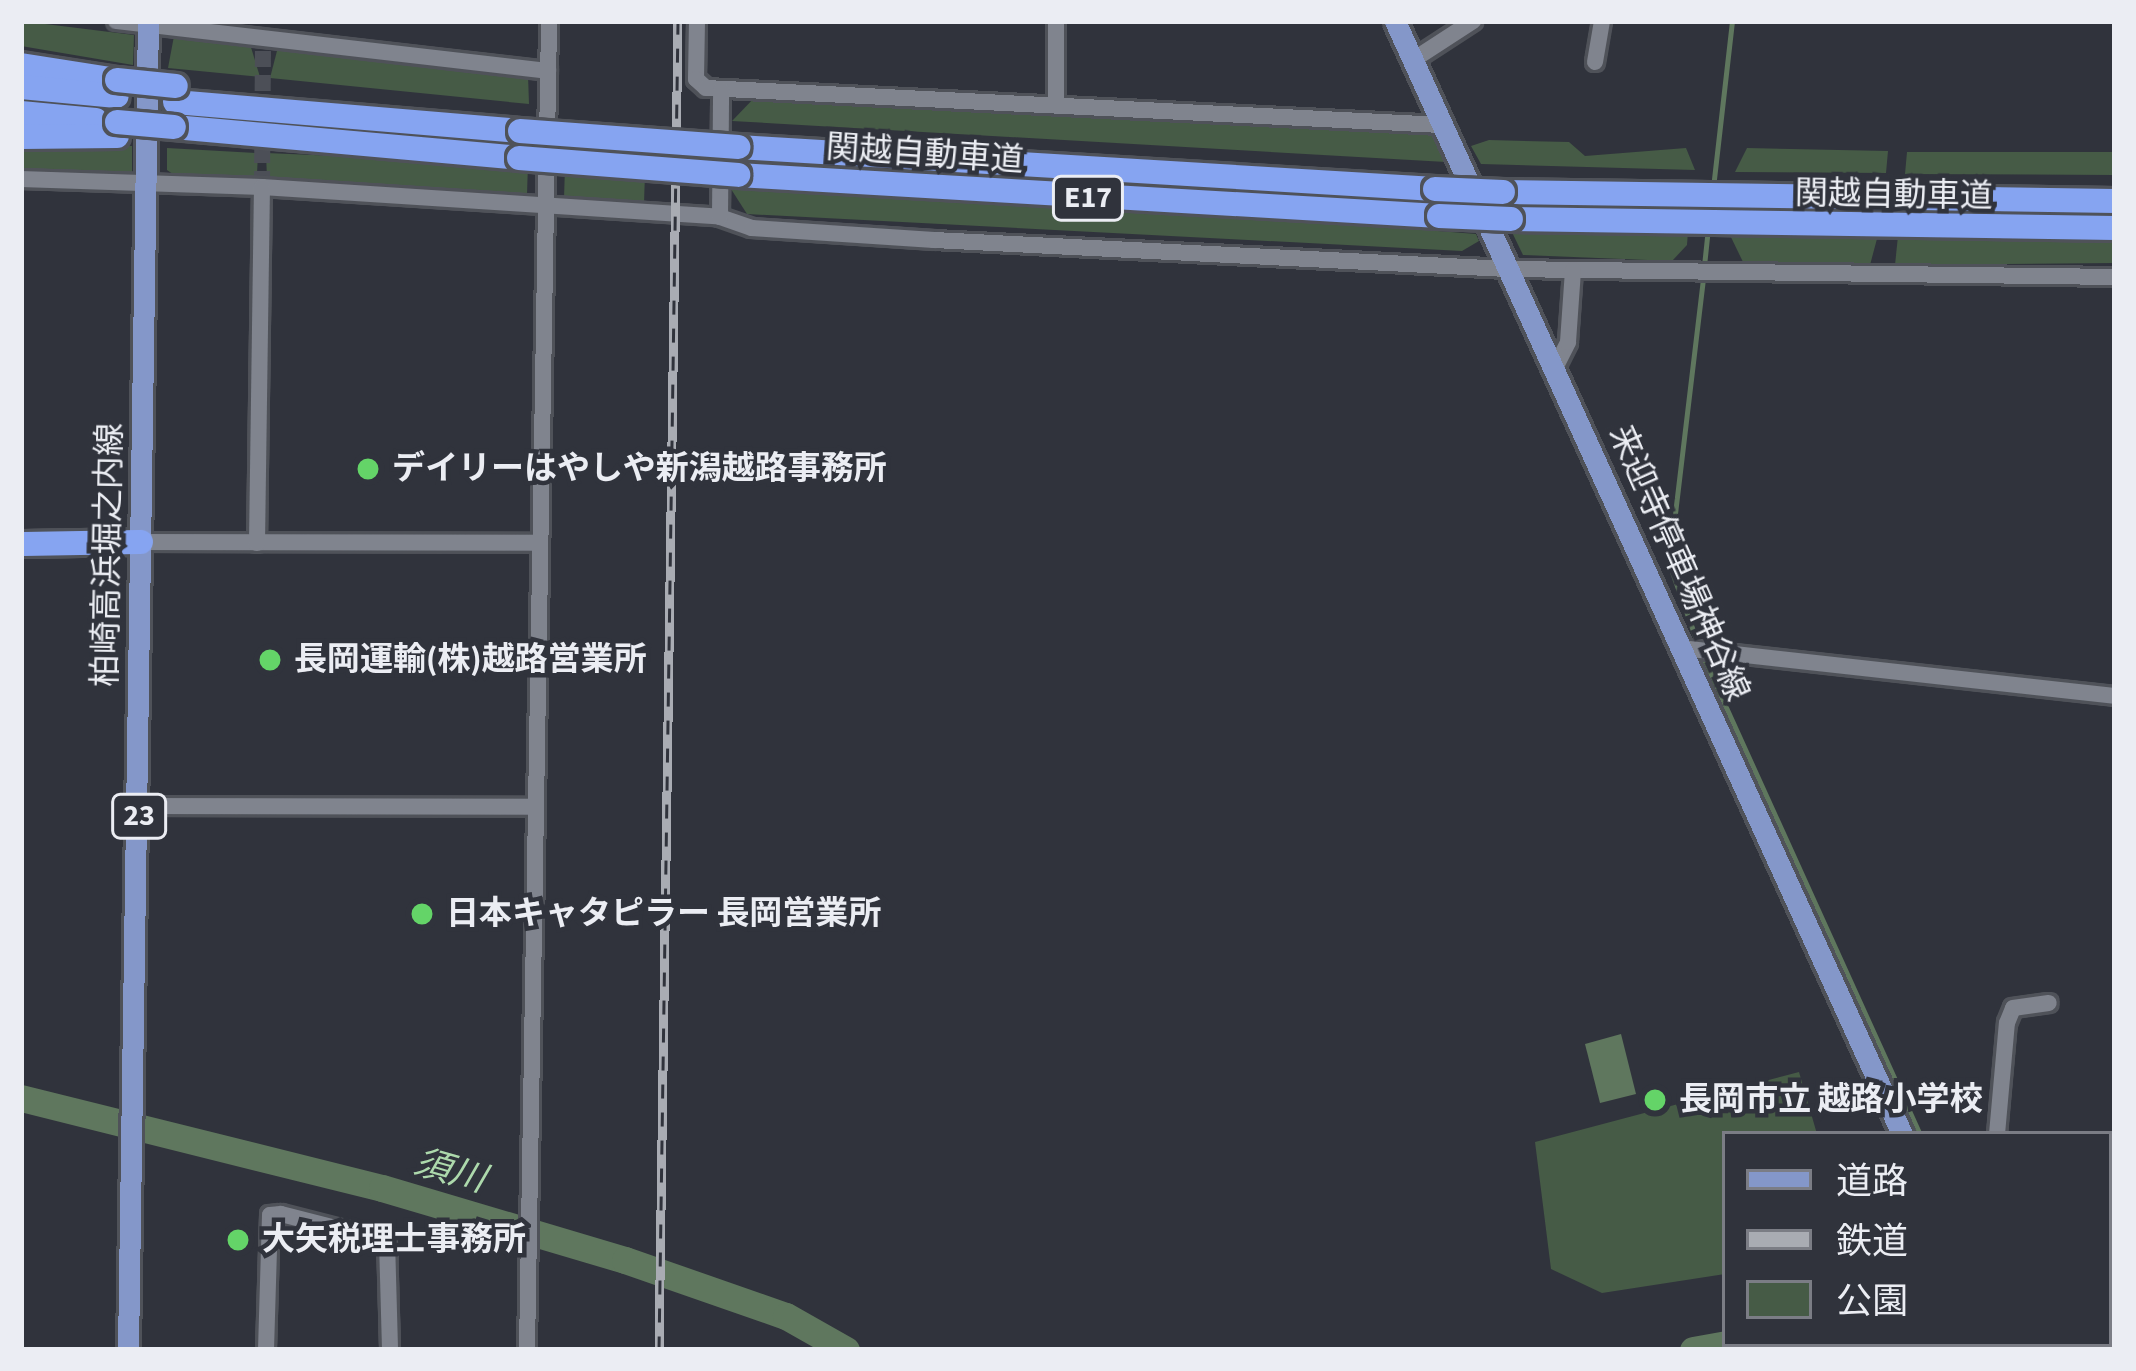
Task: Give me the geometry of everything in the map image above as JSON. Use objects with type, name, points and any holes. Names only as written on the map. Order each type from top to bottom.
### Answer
[{"type":"highway","points":[[21,64],[117,88]]},
{"type":"highway","name":"関越自動車道","points":[[21,87],[117,88],[175,114],[416,150],[737,175],[1511,219],[2115,228]]},
{"type":"highway","points":[[21,113],[117,129]]},
{"type":"highway","points":[[21,137],[117,129],[175,114]]},
{"type":"highway","name":"関越自動車道","points":[[175,114],[459,126],[1435,190],[1676,198],[2115,201]]},
{"type":"highway","points":[[29,545],[141,542]]},
{"type":"main road","name":"来迎寺停車場神谷線","points":[[1395,21],[1901,1131]]},
{"type":"main road","name":"柏崎高浜堀之内線","points":[[128,1350],[148,24]]},
{"type":"street","points":[[116,21],[262,43],[548,71]]},
{"type":"street","points":[[262,43],[263,21]]},
{"type":"street","points":[[527,1350],[548,21]]},
{"type":"street","points":[[698,21],[696,79],[721,91],[1442,125]]},
{"type":"street","points":[[1056,21],[1056,106]]},
{"type":"street","points":[[1413,60],[1472,21]]},
{"type":"street","points":[[1595,62],[1601,21]]},
{"type":"street","points":[[720,217],[721,91]]},
{"type":"street","points":[[21,179],[262,187],[720,217],[752,227],[888,237],[1508,269],[2115,277]]},
{"type":"street","points":[[257,543],[262,187]]},
{"type":"street","points":[[1555,368],[1568,342],[1574,270]]},
{"type":"street","points":[[141,542],[540,543]]},
{"type":"street","points":[[1682,648],[2115,696]]},
{"type":"street","points":[[139,806],[535,807]]},
{"type":"street","points":[[1997,1131],[2007,1023],[2014,1008],[2049,1003]]},
{"type":"street","points":[[266,1350],[269,1215],[281,1214],[388,1241],[389,1350]]},
{"type":"green space","points":[[21,21],[134,35],[133,65],[21,46]]},
{"type":"green space","points":[[174,36],[250,44],[260,77],[168,68]]},
{"type":"green space","points":[[278,47],[528,75],[529,104],[270,78]]},
{"type":"green space","points":[[757,95],[1433,132],[1446,162],[732,121]]},
{"type":"green space","points":[[1489,140],[1569,142],[1585,156],[1686,148],[1695,170],[1481,164],[1471,146]]},
{"type":"green space","points":[[21,145],[132,146],[132,174],[21,171]]},
{"type":"green space","points":[[167,148],[258,153],[257,174],[252,181],[180,179],[167,170]]},
{"type":"green space","points":[[1747,148],[1888,151],[1886,173],[1735,172]]},
{"type":"green space","points":[[1907,152],[2115,152],[2115,175],[1905,174]]},
{"type":"green space","points":[[266,153],[528,164],[527,194],[267,179]]},
{"type":"green space","points":[[565,167],[645,173],[644,203],[564,198]]},
{"type":"green space","points":[[731,189],[1375,226],[1476,234],[1479,241],[1462,251],[747,214]]},
{"type":"green space","points":[[1509,226],[1688,231],[1687,245],[1672,261],[1523,255]]},
{"type":"green space","points":[[1729,233],[1878,235],[1870,265],[1743,262]]},
{"type":"green space","points":[[1898,236],[2115,237],[2115,263],[1895,265]]},
{"type":"green space","points":[[1799,1072],[1816,1131],[1722,1131],[1722,1274],[1602,1293],[1551,1269],[1535,1142]]},
{"type":"shaded area","points":[[1621,1034],[1636,1094],[1600,1103],[1585,1044]]},
{"type":"waterway","points":[[1713,188],[1732,21]]},
{"type":"waterway","points":[[1704,266],[1708,229]]},
{"type":"waterway","points":[[1697,642],[1669,564],[1703,277]]},
{"type":"waterway","points":[[1704,658],[1919,1131]]},
{"type":"waterway","name":"須川","points":[[21,1098],[382,1188],[625,1260],[786,1316],[846,1350]]},
{"type":"waterway","name":"須川","points":[[1693,1350],[1722,1345]]},
{"type":"tunnel","points":[[262,187],[263,42]]},
{"type":"railway","points":[[659,1350],[678,21]]},
{"type":"place","name":"デイリーはやしや新潟越路事務所","points":[[368,469]]},
{"type":"place","name":"長岡運輸(株)越路営業所","points":[[270,660]]},
{"type":"place","name":"日本キャタピラー 長岡営業所","points":[[422,914]]},
{"type":"place","name":"長岡市立 越路小学校","points":[[1655,1100]]},
{"type":"place","name":"大矢税理士事務所","points":[[238,1240]]}]
